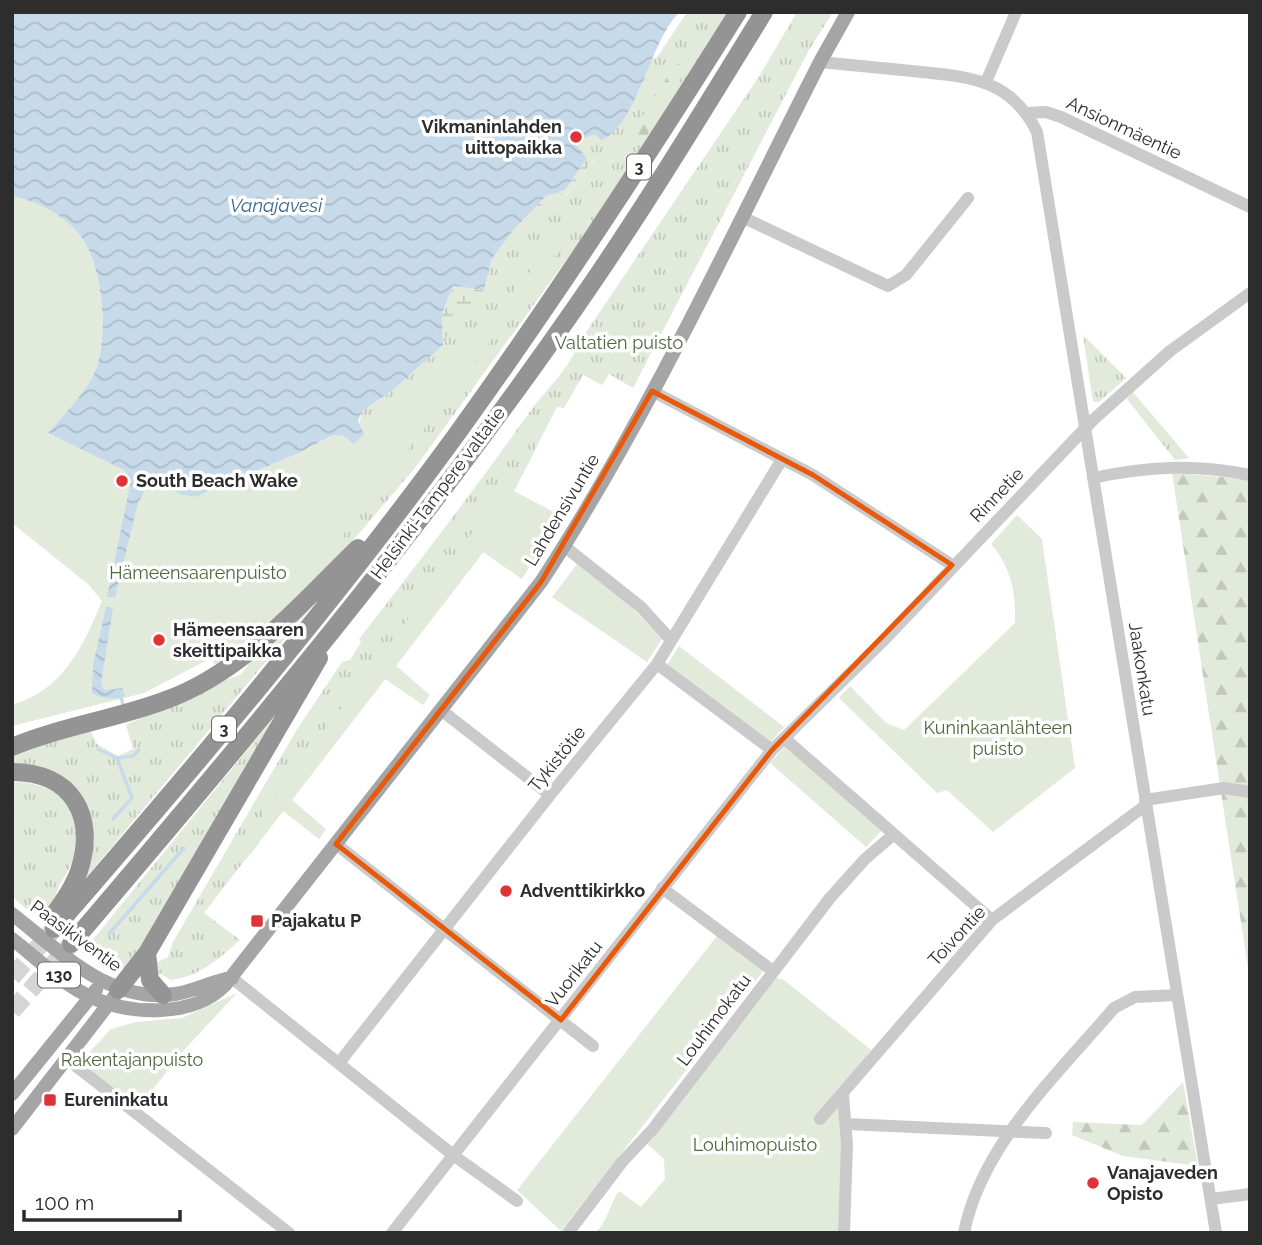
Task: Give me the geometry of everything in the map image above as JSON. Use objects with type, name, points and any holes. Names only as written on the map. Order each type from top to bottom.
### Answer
[{"type":"highway","name":"Helsinki-Tampere valtatie","points":[[12,772],[35,773],[59,782],[75,801],[82,818],[85,841],[78,872],[50,927],[209,749],[326,604],[451,442],[538,321],[738,12]]},
{"type":"highway","name":"Helsinki-Tampere valtatie","points":[[71,944],[327,638],[459,467],[576,307],[764,12]]},
{"type":"highway","points":[[12,747],[166,700],[202,683],[271,633],[387,523]]},
{"type":"highway","points":[[110,992],[147,953],[313,674],[327,638]]},
{"type":"highway","points":[[147,953],[150,980],[163,995]]},
{"type":"main road","name":"Lahdensivuntie","points":[[110,992],[151,1009],[182,1006],[214,995],[232,978],[541,582],[652,391],[848,12]]},
{"type":"main road","name":"Paasikiventie","points":[[12,914],[110,992]]},
{"type":"main road","name":"130","points":[[12,939],[89,997]]},
{"type":"main road","points":[[12,1094],[89,997],[110,992],[163,995],[232,978]]},
{"type":"main road","points":[[12,1129],[67,1059],[110,992]]},
{"type":"street","points":[[986,82],[1016,12]]},
{"type":"street","points":[[820,62],[964,76],[986,82],[1011,97],[1027,113]]},
{"type":"street","name":"Ansionmäentie","points":[[1027,113],[1046,112],[1061,117],[1250,207]]},
{"type":"street","name":"Jaakonkatu","points":[[1027,113],[1038,135],[1216,1233]]},
{"type":"street","points":[[742,217],[888,286],[906,275],[968,198]]},
{"type":"street","name":"Rinnetie","points":[[784,738],[883,641],[952,565],[1085,430],[1170,351],[1250,293]]},
{"type":"street","points":[[652,391],[781,461],[813,475],[952,565]]},
{"type":"street","name":"Tykistötie","points":[[339,1063],[657,664],[781,461]]},
{"type":"street","points":[[1093,478],[1147,468],[1190,465],[1250,475]]},
{"type":"street","points":[[564,546],[640,607],[670,639]]},
{"type":"street","points":[[657,664],[772,750]]},
{"type":"street","points":[[441,710],[550,795]]},
{"type":"street","points":[[784,738],[992,920]]},
{"type":"street","name":"Vuorikatu","points":[[392,1233],[662,888],[784,738]]},
{"type":"street","points":[[1146,802],[1224,788],[1250,792]]},
{"type":"street","name":"Toivontie","points":[[820,1119],[992,920],[1146,802]]},
{"type":"street","name":"Louhimokatu","points":[[568,1233],[622,1162],[653,1129],[830,898],[865,859],[893,835]]},
{"type":"street","points":[[336,844],[593,1046]]},
{"type":"street","points":[[662,888],[773,971]]},
{"type":"street","points":[[232,978],[453,1155],[517,1200]]},
{"type":"street","points":[[964,1233],[976,1189],[1008,1132],[1114,1008],[1135,997],[1177,995]]},
{"type":"street","points":[[67,1059],[289,1233]]},
{"type":"street","points":[[843,1094],[847,1124],[844,1233]]},
{"type":"street","points":[[847,1124],[1046,1133]]},
{"type":"street","points":[[1210,1199],[1250,1195]]},
{"type":"highlighted area","points":[[652,391],[813,475],[952,565],[772,750],[561,1020],[336,844],[541,582]]},
{"type":"green space","points":[[687,12],[728,12],[599,215],[415,468],[315,585],[216,666],[211,658],[359,424],[362,411],[393,390],[443,345],[451,325],[484,290],[492,259],[527,213],[547,208],[567,195],[594,160],[587,158],[569,138],[573,131],[583,134],[638,93],[651,60],[658,56]]},
{"type":"green space","name":"Valtatien puisto","points":[[797,12],[833,12],[809,50],[633,388],[609,374],[602,385],[583,375],[564,408],[557,407],[479,558],[204,913],[240,940],[208,966],[191,975],[171,980],[159,973],[154,974],[156,963],[168,957],[173,942],[296,731],[342,662],[350,660],[361,642],[359,639],[535,404],[563,371],[578,344],[760,75]]},
{"type":"green space","points":[[676,63],[685,67],[679,82],[646,140],[633,146],[628,139]]},
{"type":"green space","points":[[587,158],[594,159],[566,195],[548,208],[527,213],[546,196],[565,190]]},
{"type":"green space","name":"Hämeensaarenpuisto","points":[[12,196],[33,202],[52,212],[78,232],[91,255],[100,290],[103,328],[98,364],[83,393],[48,433],[125,470],[131,481],[128,498],[138,503],[148,485],[156,481],[182,495],[195,497],[299,453],[332,435],[343,436],[354,444],[358,442],[413,401],[545,255],[574,215],[582,220],[319,567],[255,625],[213,657],[144,693],[12,726],[12,705],[30,698],[58,678],[79,650],[102,601],[89,585],[12,523]]},
{"type":"green space","points":[[453,286],[484,290],[452,325],[443,345],[442,313]]},
{"type":"green space","points":[[1083,335],[1126,378],[1099,402],[1093,402]]},
{"type":"green space","points":[[1132,391],[1189,458],[1175,460],[1127,399]]},
{"type":"green space","points":[[538,445],[514,491],[561,516],[522,579],[483,552],[396,666],[430,695],[423,705],[385,679],[292,800],[326,829],[319,839],[283,811],[249,856],[263,816],[280,790]]},
{"type":"green space","points":[[1172,473],[1250,479],[1250,981]]},
{"type":"green space","name":"Kuninkaanlähteen puisto","points":[[1017,515],[1042,539],[1075,768],[993,832],[947,790],[937,793],[839,698],[850,686],[886,723],[904,730],[1015,623],[1008,571],[991,544]]},
{"type":"green space","points":[[578,563],[631,606],[662,639],[647,662],[552,597]]},
{"type":"green space","points":[[313,605],[80,885],[91,847],[58,775],[34,766],[12,765],[12,755],[90,730],[97,744],[118,756],[133,749],[126,725],[212,684],[240,675],[252,660]]},
{"type":"green space","points":[[679,646],[784,727],[770,743],[667,665]]},
{"type":"green space","points":[[284,705],[134,964],[125,969],[82,953]]},
{"type":"green space","points":[[785,746],[881,831],[866,847],[770,763]]},
{"type":"green space","points":[[12,782],[36,785],[58,795],[67,802],[78,823],[79,836],[75,856],[48,909],[40,916],[25,908],[12,896]]},
{"type":"green space","points":[[717,936],[764,970],[561,1231],[517,1190]]},
{"type":"green space","name":"Louhimopuisto","points":[[774,977],[784,980],[871,1050],[839,1091],[842,1143],[838,1233],[594,1233],[602,1225],[619,1191],[641,1207],[665,1179],[664,1159],[646,1143]]},
{"type":"green space","name":"Rakentajanpuisto","points":[[237,993],[185,1049],[137,1109],[78,1065],[111,1029],[136,1022],[182,1018]]},
{"type":"green space","points":[[1183,1082],[1198,1166],[1123,1156],[1072,1135],[1073,1122],[1142,1125]]},
{"type":"water","name":"Vanajavesi","points":[[12,12],[680,12],[660,41],[634,101],[614,132],[601,140],[595,134],[584,138],[578,130],[573,131],[570,138],[587,158],[565,190],[546,196],[514,229],[492,259],[484,290],[453,286],[442,313],[443,345],[393,390],[362,411],[358,421],[364,434],[354,444],[343,436],[332,435],[299,453],[195,497],[182,495],[156,482],[148,485],[138,503],[115,597],[107,597],[131,481],[124,470],[48,433],[82,393],[98,364],[103,328],[100,290],[91,255],[78,232],[52,212],[33,202],[12,196]]},
{"type":"water","points":[[106,607],[113,608],[101,684],[104,690],[122,688],[125,696],[117,698],[104,698],[92,693],[93,665]]},
{"type":"waterway","points":[[121,698],[123,704]]},
{"type":"waterway","points":[[98,749],[117,758]]},
{"type":"waterway","points":[[113,819],[132,798],[117,758],[133,756],[139,750]]},
{"type":"waterway","points":[[109,934],[184,848]]},
{"type":"tunnel","points":[[12,977],[54,929]]},
{"type":"tunnel","points":[[12,1011],[71,944]]},
{"type":"place","name":"Vikmaninlahden uittopaikka","points":[[576,137]]},
{"type":"place","name":"South Beach Wake","points":[[122,481]]},
{"type":"place","name":"Hämeensaaren skeittipaikka","points":[[159,640]]},
{"type":"place","name":"Adventtikirkko","points":[[506,891]]},
{"type":"place","name":"Pajakatu P","points":[[257,921]]},
{"type":"place","name":"Eureninkatu","points":[[50,1100]]},
{"type":"place","name":"Vanajaveden Opisto","points":[[1093,1183]]}]
